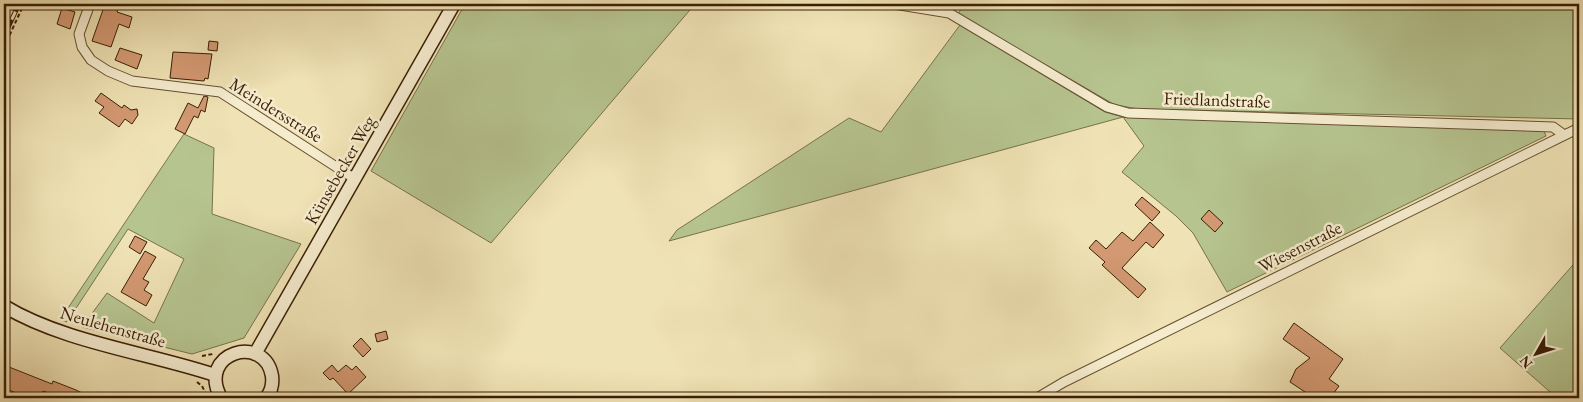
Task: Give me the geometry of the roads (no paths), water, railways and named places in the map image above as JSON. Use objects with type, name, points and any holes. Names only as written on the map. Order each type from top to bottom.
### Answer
[{"type":"street","name":"Meindersstraße","points":[[90,4],[79,34],[82,47],[91,60],[108,71],[132,81],[220,92],[355,179]]},
{"type":"street","name":"Künsebecker Weg","points":[[255,354],[454,4]]},
{"type":"street","name":"Friedlandstraße","points":[[894,4],[949,13],[1107,107],[1128,113],[1554,127],[1564,136]]},
{"type":"street","name":"Wiesenstraße","points":[[1037,398],[1064,382],[1383,223],[1579,128]]},
{"type":"street","name":"Neulehenstraße","points":[[6,312],[68,334],[215,376]]},
{"type":"street","points":[[221,398],[216,388],[215,376],[220,363],[230,355],[242,351],[255,354],[265,360],[271,370],[273,382],[272,397]]},
{"type":"railway","points":[[4,36],[19,4]]}]
